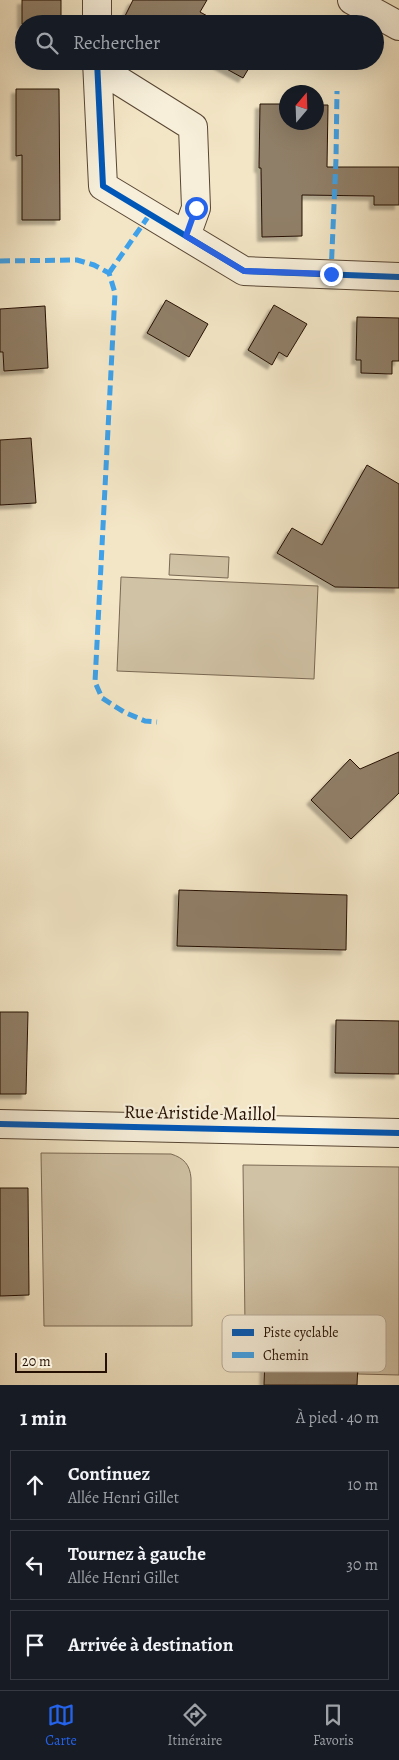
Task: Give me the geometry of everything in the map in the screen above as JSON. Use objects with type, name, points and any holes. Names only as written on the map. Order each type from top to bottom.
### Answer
[{"type":"street","points":[[97,0],[97,15]]},
{"type":"street","points":[[352,0],[379,15]]},
{"type":"street","points":[[384,18],[399,26]]},
{"type":"street","points":[[97,70],[103,186],[244,271],[399,277]]},
{"type":"street","points":[[106,70],[192,127],[196,208],[186,236]]},
{"type":"street","name":"Rue Aristide Maillol","points":[[0,1124],[399,1133]]},
{"type":"shaded area","points":[[170,554],[229,557],[228,578],[169,575]]},
{"type":"shaded area","points":[[121,577],[318,586],[314,679],[117,671]]},
{"type":"shaded area","points":[[41,1153],[171,1154],[186,1163],[191,1178],[192,1326],[44,1326]]},
{"type":"shaded area","points":[[243,1165],[399,1167],[399,1375],[358,1374],[358,1372],[386,1372],[386,1315],[245,1315]]},
{"type":"building","points":[[22,0],[61,0],[61,15],[22,15]]},
{"type":"building","points":[[133,0],[207,0],[200,12],[206,15],[126,15]]},
{"type":"building","points":[[228,70],[248,70],[243,78]]},
{"type":"building","points":[[16,89],[59,89],[60,220],[22,220],[22,155],[16,156]]},
{"type":"building","points":[[260,104],[279,104],[279,130],[324,130],[324,105],[328,105],[327,167],[399,167],[399,205],[374,205],[374,196],[302,195],[302,236],[262,237],[261,168],[259,168]]},
{"type":"building","points":[[166,300],[208,324],[189,357],[147,333]]},
{"type":"building","points":[[274,305],[307,324],[287,357],[279,352],[272,365],[248,350]]},
{"type":"building","points":[[45,306],[48,368],[4,371],[3,352],[0,352],[0,309]]},
{"type":"building","points":[[357,317],[399,318],[399,361],[392,361],[392,374],[361,373],[361,360],[356,360]]},
{"type":"building","points":[[31,438],[36,503],[0,505],[0,440]]},
{"type":"building","points":[[367,465],[399,484],[399,588],[335,587],[277,553],[292,528],[322,545]]},
{"type":"building","points":[[399,752],[399,793],[351,839],[311,800],[350,759],[360,769]]},
{"type":"building","points":[[179,890],[347,895],[346,950],[177,946]]},
{"type":"building","points":[[0,1012],[28,1012],[26,1094],[0,1094]]},
{"type":"building","points":[[336,1020],[399,1021],[399,1074],[335,1073]]},
{"type":"building","points":[[0,1188],[28,1188],[29,1295],[0,1296]]},
{"type":"building","points":[[264,1372],[358,1372],[357,1385],[264,1385]]},
{"type":"marked path","points":[[331,274],[337,91]]},
{"type":"marked path","points":[[109,273],[150,214]]},
{"type":"marked path","points":[[0,261],[77,260],[94,265],[109,273],[115,293],[95,682],[102,698],[124,712],[145,721],[157,722]]},
{"type":"cycle path","points":[[97,70],[103,186],[244,271],[399,277]]},
{"type":"cycle path","points":[[0,1124],[399,1133]]},
{"type":"route","points":[[196,208],[186,236],[244,271],[331,274]]}]
